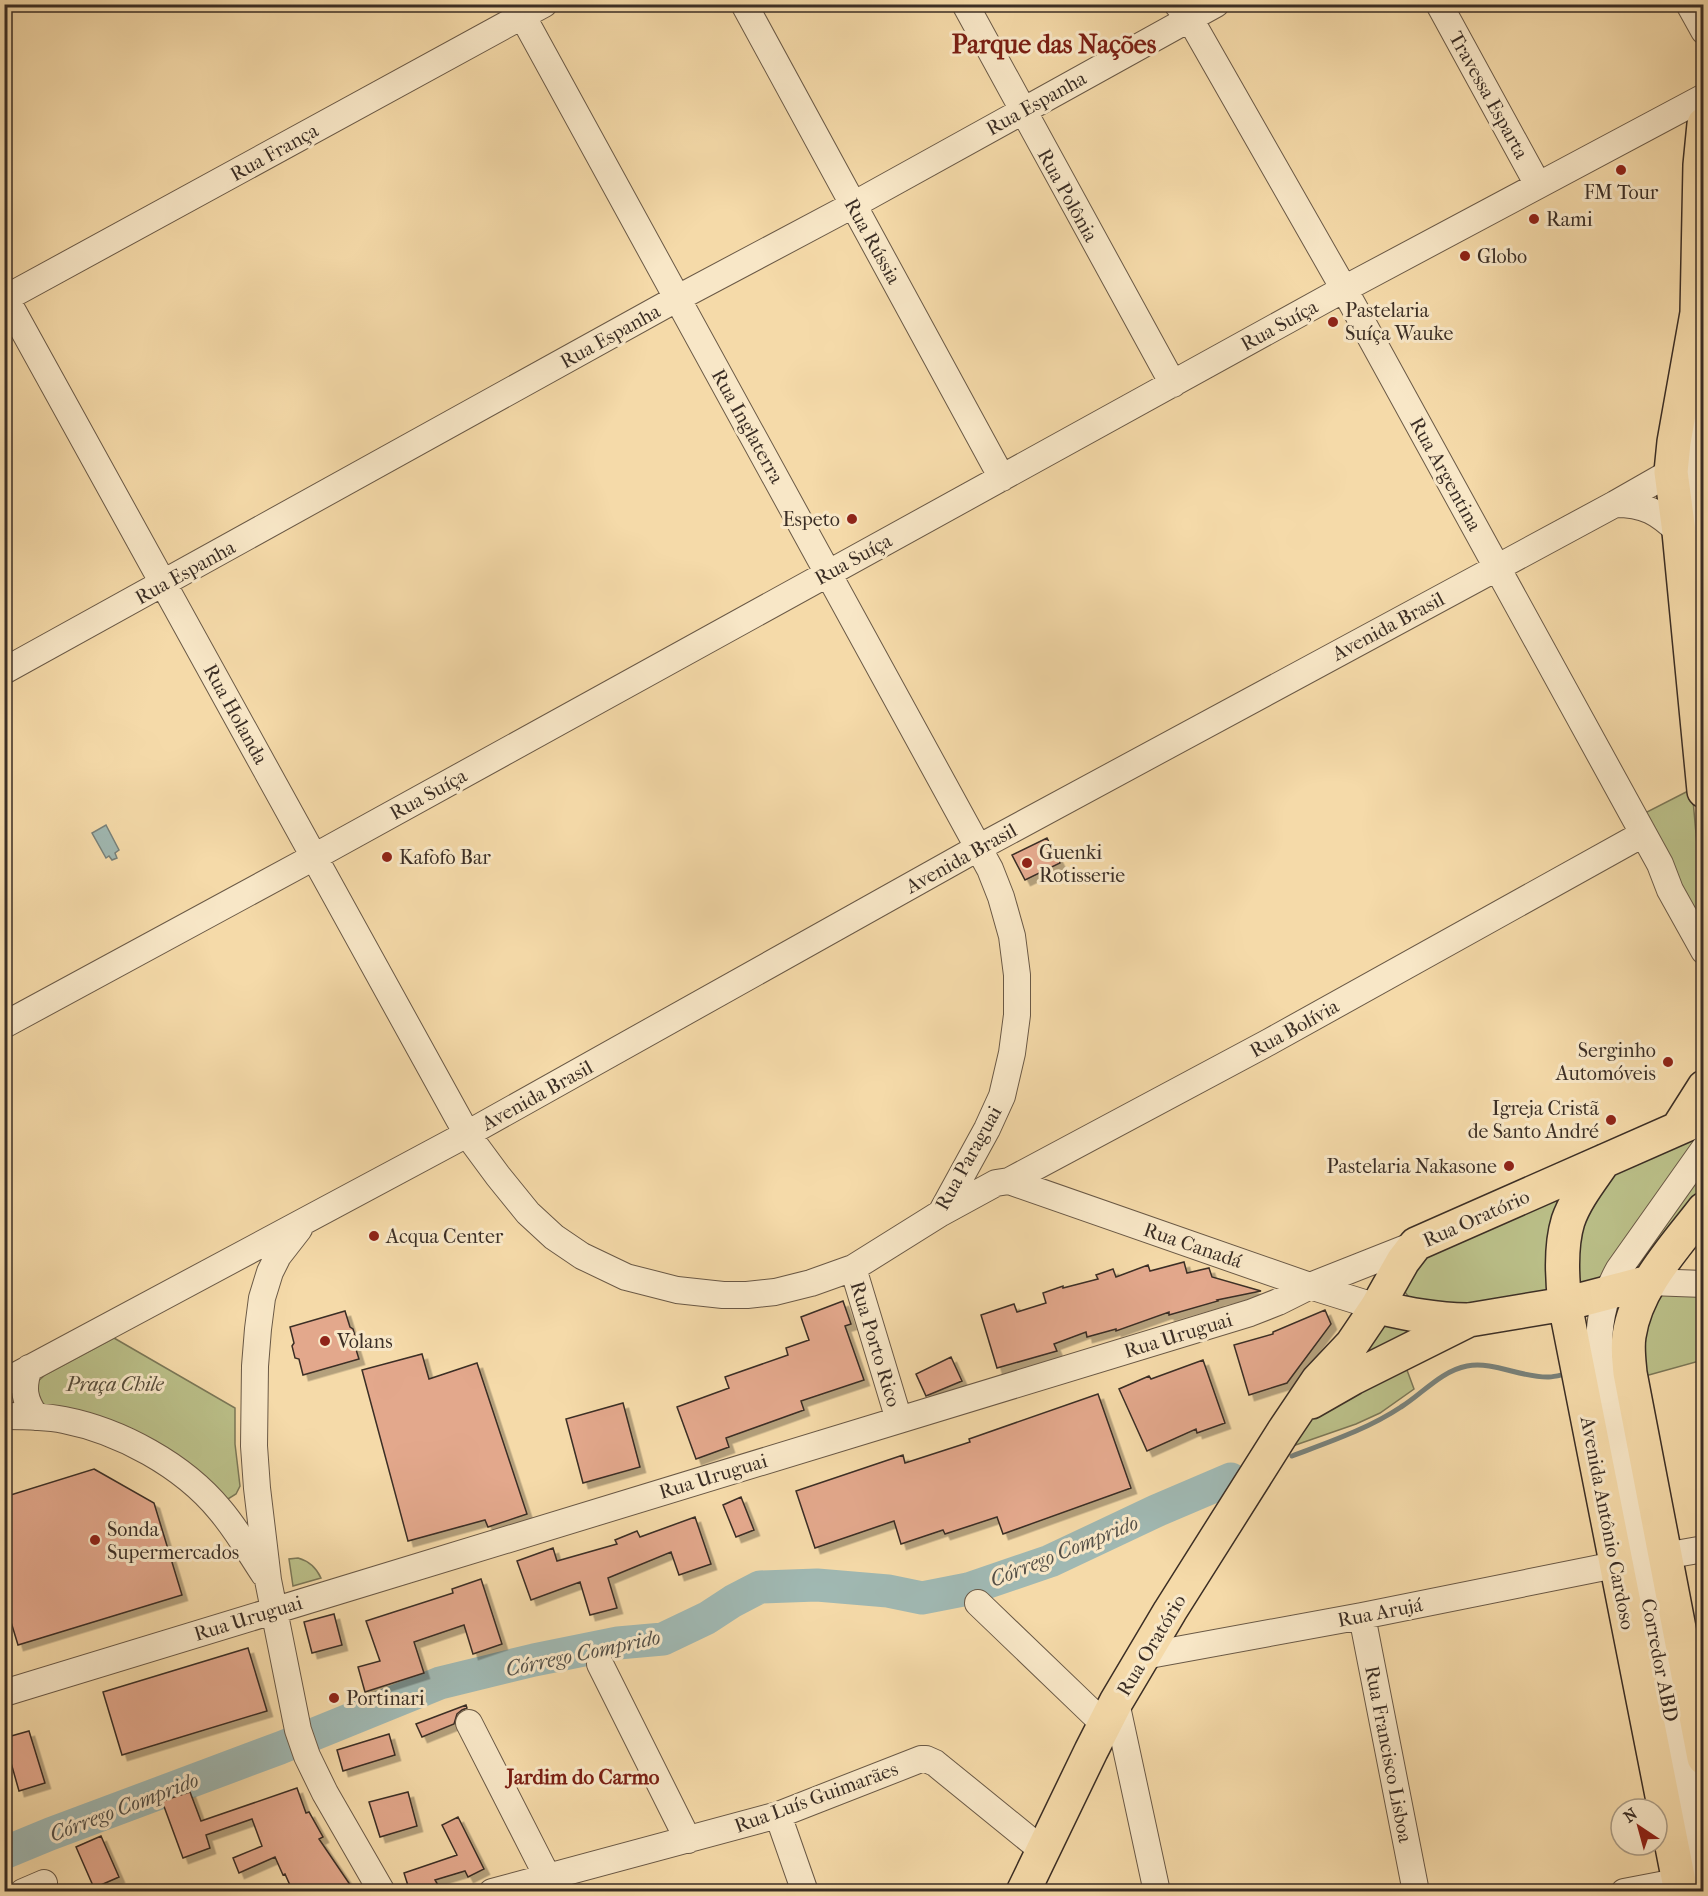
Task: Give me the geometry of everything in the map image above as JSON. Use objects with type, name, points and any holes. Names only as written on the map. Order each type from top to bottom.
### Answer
[{"type":"main road","points":[[1704,124],[1700,165],[1697,313],[1674,442],[1671,472],[1704,791]]},
{"type":"main road","name":"Rua Oratório","points":[[1023,1892],[1111,1714],[1144,1656],[1264,1461],[1318,1380],[1352,1344],[1416,1244],[1691,1122],[1704,1087]]},
{"type":"main road","name":"Avenida Antônio Cardoso","points":[[1604,1161],[1585,1189],[1568,1221],[1562,1280],[1615,1566],[1694,1881]]},
{"type":"main road","points":[[1704,1209],[1648,1282],[1634,1313],[1628,1337],[1629,1373],[1704,1758]]},
{"type":"main road","name":"Rua Oratório","points":[[1299,1409],[1353,1378],[1469,1320],[1565,1304],[1648,1282]]},
{"type":"main road","points":[[1385,1294],[1416,1316],[1445,1320],[1469,1320]]},
{"type":"street","name":"Rua Rússia","points":[[744,4],[1002,478]]},
{"type":"street","name":"Rua Polônia","points":[[965,4],[1173,384]]},
{"type":"street","name":"Rua Espanha","points":[[4,670],[1022,111],[1184,12],[1216,4]]},
{"type":"street","name":"Travessa Esparta","points":[[1439,4],[1538,185]]},
{"type":"street","points":[[1689,4],[1704,32]]},
{"type":"street","name":"Rua França","points":[[5,297],[527,8]]},
{"type":"street","name":"Rua Inglaterra","points":[[527,8],[678,298],[978,848]]},
{"type":"street","name":"Rua Argentina","points":[[1184,12],[1344,289],[1498,567],[1660,864],[1670,890],[1704,951]]},
{"type":"street","name":"Rua Suíça","points":[[4,1025],[314,857],[1344,289],[1704,97]]},
{"type":"street","name":"Rua Holanda","points":[[5,297],[467,1134]]},
{"type":"street","points":[[1704,384],[1696,429],[1696,455],[1704,556]]},
{"type":"street","name":"Avenida Brasil","points":[[310,1218],[467,1134],[978,848],[1671,472]]},
{"type":"street","points":[[1615,504],[1645,507],[1660,514],[1679,532]]},
{"type":"street","name":"Rua Bolívia","points":[[941,1213],[996,1183],[1009,1181],[1269,1042],[1643,834]]},
{"type":"street","name":"Rua Paraguai","points":[[467,1134],[528,1213],[554,1237],[582,1256],[627,1277],[676,1290],[747,1295],[775,1292],[811,1283],[853,1268],[941,1213],[987,1129],[1002,1096],[1012,1053],[1017,1015],[1017,975],[1012,936],[1001,897],[990,869],[978,848]]},
{"type":"street","name":"Corredor ABD","points":[[1694,1881],[1600,1359],[1599,1338],[1601,1317],[1615,1275],[1704,1149]]},
{"type":"street","name":"Rua Canadá","points":[[1009,1181],[1310,1286],[1385,1294]]},
{"type":"street","points":[[4,1382],[310,1218]]},
{"type":"street","points":[[310,1218],[291,1237],[278,1256],[262,1298],[255,1376],[254,1446],[257,1488],[268,1580],[298,1730],[307,1756],[325,1792],[382,1892]]},
{"type":"street","name":"Rua Uruguai","points":[[4,1693],[1250,1313],[1310,1286],[1416,1244]]},
{"type":"street","points":[[226,1263],[246,1271],[259,1288],[262,1298]]},
{"type":"street","name":"Rua Porto Rico","points":[[853,1268],[899,1420]]},
{"type":"street","points":[[1648,1282],[1704,1284]]},
{"type":"street","points":[[29,1368],[25,1380],[25,1397],[36,1417]]},
{"type":"street","points":[[4,1416],[63,1420],[123,1438],[170,1466],[196,1485],[219,1508],[268,1580]]},
{"type":"street","points":[[219,1508],[236,1506],[257,1488]]},
{"type":"street","points":[[1664,1556],[1704,1549]]},
{"type":"street","name":"Rua Arujá","points":[[1144,1656],[1615,1566]]},
{"type":"street","points":[[978,1603],[1111,1714],[1157,1892]]},
{"type":"street","name":"Rua Francisco Lisboa","points":[[1362,1616],[1416,1892]]},
{"type":"street","points":[[600,1664],[688,1840]]},
{"type":"street","points":[[469,1723],[547,1876]]},
{"type":"street","name":"Rua Luís Guimarães","points":[[492,1892],[778,1815],[916,1760],[926,1759],[935,1762],[1042,1850]]},
{"type":"street","points":[[778,1815],[806,1892]]},
{"type":"street","points":[[1624,1892],[1694,1881]]},
{"type":"green space","points":[[1692,789],[1703,912],[1703,936],[1641,815]]},
{"type":"green space","points":[[1692,1138],[1694,1142],[1605,1276],[1575,1287],[1571,1238],[1616,1170]]},
{"type":"green space","points":[[1703,1164],[1703,1194],[1636,1276],[1630,1267]]},
{"type":"green space","points":[[1565,1195],[1553,1296],[1472,1312],[1413,1303],[1405,1292],[1404,1286],[1424,1256]]},
{"type":"green space","points":[[1659,1295],[1703,1296],[1703,1360],[1638,1378],[1636,1349]]},
{"type":"green space","points":[[1387,1325],[1427,1330],[1349,1366],[1375,1340],[1383,1327]]},
{"type":"green space","name":"Praça Chile","points":[[114,1338],[235,1408],[235,1444],[240,1486],[236,1494],[228,1499],[220,1498],[42,1403],[36,1395],[37,1382],[45,1375]]},
{"type":"green space","points":[[1404,1362],[1414,1389],[1380,1413],[1356,1424],[1284,1449],[1303,1422]]},
{"type":"green space","points":[[298,1558],[312,1565],[321,1578],[293,1586],[289,1559]]},
{"type":"water","points":[[106,825],[119,850],[115,853],[117,858],[112,860],[109,856],[106,858],[92,833]]},
{"type":"building","points":[[1047,838],[1060,863],[1025,880],[1012,855]]},
{"type":"building","points":[[1184,1262],[1187,1273],[1209,1268],[1212,1277],[1261,1291],[1217,1300],[1169,1315],[1169,1312],[1116,1331],[1116,1329],[1087,1337],[1086,1332],[1054,1344],[1057,1351],[997,1368],[981,1315],[1014,1304],[1017,1312],[1046,1303],[1043,1293],[1063,1286],[1063,1288],[1098,1279],[1096,1275],[1113,1269],[1116,1277],[1148,1265],[1150,1271]]},
{"type":"building","points":[[843,1301],[851,1324],[845,1326],[864,1380],[801,1401],[804,1410],[726,1438],[729,1447],[696,1459],[677,1407],[729,1388],[725,1377],[788,1355],[786,1348],[809,1340],[801,1317]]},
{"type":"building","points":[[1325,1310],[1331,1324],[1287,1383],[1249,1395],[1234,1345],[1273,1334],[1273,1332]]},
{"type":"building","name":"Volans","points":[[345,1311],[356,1339],[354,1343],[359,1359],[303,1375],[299,1359],[295,1358],[290,1327]]},
{"type":"building","points":[[422,1354],[429,1379],[477,1363],[527,1514],[488,1527],[485,1520],[408,1541],[362,1370]]},
{"type":"building","points":[[951,1357],[962,1381],[926,1396],[916,1374]]},
{"type":"building","points":[[1203,1360],[1225,1423],[1197,1433],[1196,1429],[1147,1451],[1119,1389],[1149,1376],[1151,1379]]},
{"type":"building","points":[[1098,1394],[1131,1488],[1003,1534],[997,1517],[945,1534],[943,1530],[901,1544],[894,1521],[815,1548],[796,1491],[903,1455],[905,1463],[970,1442],[969,1439]]},
{"type":"building","points":[[623,1403],[640,1467],[583,1483],[566,1419]]},
{"type":"building","points":[[94,1469],[154,1503],[182,1595],[18,1645],[4,1599],[4,1497]]},
{"type":"building","points":[[741,1497],[754,1530],[736,1537],[723,1505]]},
{"type":"building","points":[[695,1517],[711,1564],[679,1575],[671,1552],[608,1578],[617,1608],[590,1615],[580,1582],[531,1600],[517,1561],[553,1548],[557,1561],[617,1544],[615,1540],[637,1531],[640,1537]]},
{"type":"building","points":[[481,1579],[502,1644],[473,1654],[464,1625],[414,1642],[424,1673],[365,1692],[358,1667],[380,1661],[366,1621],[453,1593],[452,1589]]},
{"type":"building","points":[[334,1614],[342,1645],[312,1653],[304,1622]]},
{"type":"building","points":[[248,1648],[267,1711],[122,1755],[103,1692]]},
{"type":"building","points":[[466,1705],[467,1708],[457,1714],[454,1724],[422,1737],[416,1724]]},
{"type":"building","points":[[29,1731],[45,1783],[19,1791],[4,1738]]},
{"type":"building","points":[[389,1734],[395,1755],[343,1771],[337,1750]]},
{"type":"building","points":[[297,1788],[306,1813],[309,1812],[323,1837],[319,1839],[355,1892],[293,1892],[275,1857],[239,1873],[233,1858],[262,1846],[252,1819],[206,1835],[210,1848],[183,1858],[162,1801],[190,1792],[201,1821]]},
{"type":"building","points":[[408,1792],[417,1826],[380,1837],[369,1802]]},
{"type":"building","points":[[458,1817],[484,1869],[468,1877],[465,1871],[435,1880],[438,1885],[410,1892],[404,1873],[457,1855],[442,1825]]},
{"type":"building","points":[[101,1836],[119,1877],[94,1888],[76,1847]]},
{"type":"waterway","name":"Córrego Comprido","points":[[1292,1456],[1375,1422],[1409,1402],[1440,1378],[1467,1366],[1487,1366],[1539,1377],[1566,1374]]},
{"type":"waterway","name":"Córrego Comprido","points":[[4,1853],[280,1748],[440,1683],[534,1660],[618,1643],[663,1639],[707,1618],[760,1587],[817,1585],[888,1591],[922,1598],[968,1589],[1050,1561],[1156,1511],[1231,1479]]},
{"type":"place","name":"FM Tour","points":[[1621,170]]},
{"type":"place","name":"Rami","points":[[1534,219]]},
{"type":"place","name":"Globo","points":[[1465,256]]},
{"type":"place","name":"Pastelaria Suíça Wauke","points":[[1333,322]]},
{"type":"place","name":"Espeto","points":[[852,519]]},
{"type":"place","name":"Kafofo Bar","points":[[387,857]]},
{"type":"place","name":"Guenki Rotisserie","points":[[1027,863]]},
{"type":"place","name":"Serginho Automóveis","points":[[1668,1062]]},
{"type":"place","name":"Igreja Cristã de Santo André","points":[[1611,1120]]},
{"type":"place","name":"Pastelaria Nakasone","points":[[1509,1166]]},
{"type":"place","name":"Acqua Center","points":[[374,1236]]},
{"type":"place","name":"Volans","points":[[325,1341]]},
{"type":"place","name":"Sonda Supermercados","points":[[95,1540]]},
{"type":"place","name":"Portinari","points":[[334,1698]]},
{"type":"district","name":"Parque das Nações","points":[[1054,44]]},
{"type":"district","name":"Jardim do Carmo","points":[[583,1777]]}]
